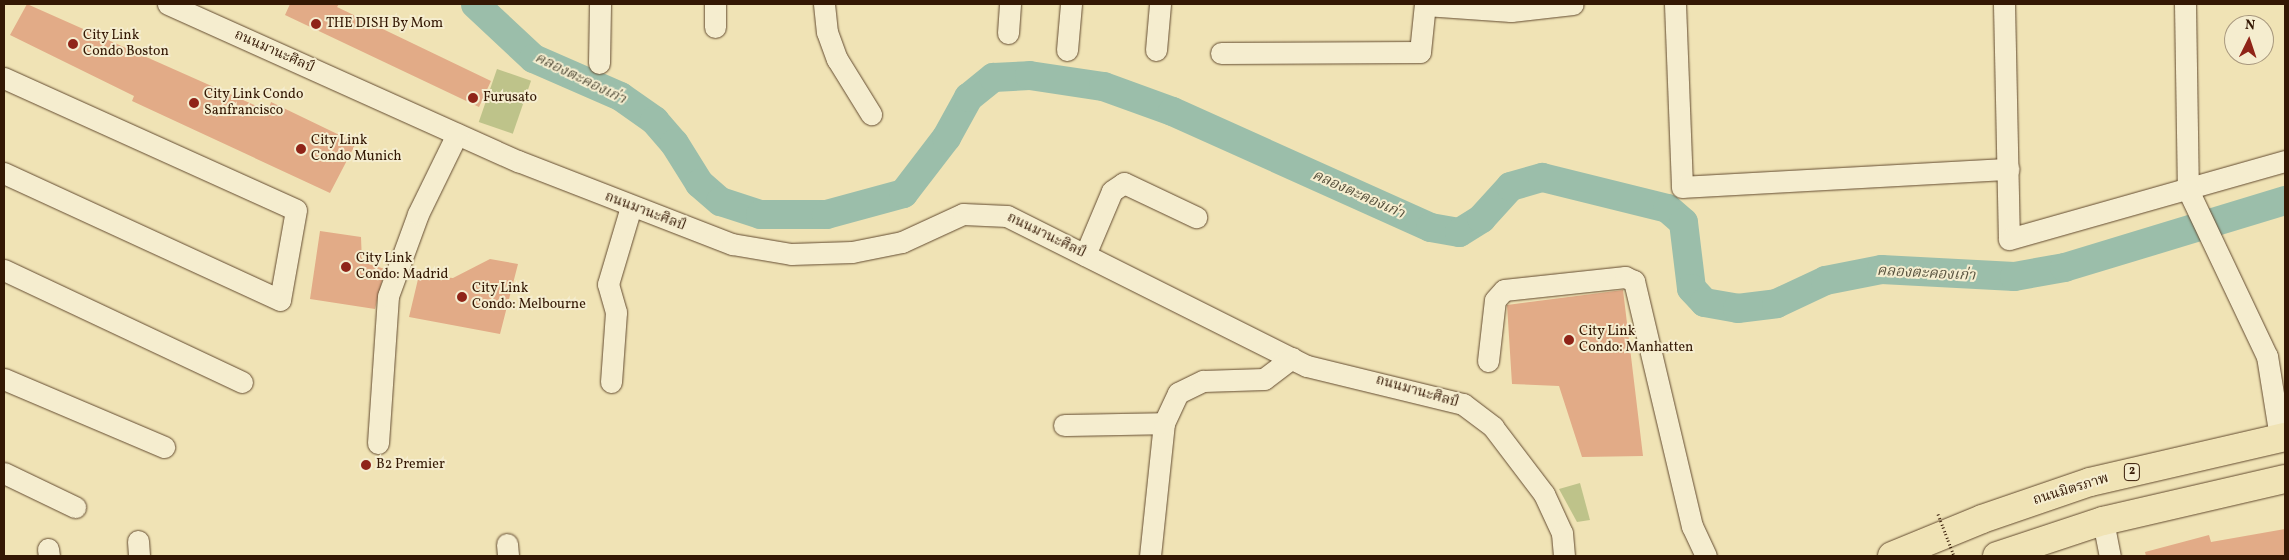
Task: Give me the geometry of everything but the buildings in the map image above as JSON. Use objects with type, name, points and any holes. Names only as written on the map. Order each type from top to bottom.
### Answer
[{"type":"highway","name":"ถนนมิตรภาพ","points":[[1892,556],[1982,518],[2090,482],[2282,437]]},
{"type":"highway","points":[[1996,556],[2103,521],[2285,479]]},
{"type":"street","name":"ถนนมานะศิลป์","points":[[168,4],[457,134],[631,207],[732,244],[791,254],[852,252],[902,242],[963,214],[984,211],[1007,216],[1292,358],[1463,404],[1493,427],[1544,494],[1562,533],[1564,556]]},
{"type":"street","points":[[599,63],[600,4]]},
{"type":"street","points":[[715,4],[715,27]]},
{"type":"street","points":[[824,4],[827,32],[837,60],[871,114]]},
{"type":"street","points":[[1008,33],[1010,4]]},
{"type":"street","points":[[1067,50],[1071,4]]},
{"type":"street","points":[[1156,50],[1160,4]]},
{"type":"street","points":[[1221,53],[1420,52],[1425,4],[1511,11],[1573,4]]},
{"type":"street","points":[[1675,4],[1682,186],[2009,170]]},
{"type":"street","points":[[2004,4],[2009,239],[2189,195],[2285,162]]},
{"type":"street","points":[[2185,4],[2189,195],[2213,251],[2266,356],[2282,437]]},
{"type":"street","points":[[4,78],[296,210],[280,300],[4,173]]},
{"type":"street","points":[[378,443],[388,296],[418,214],[457,134]]},
{"type":"street","points":[[1085,255],[1112,191],[1124,183],[1196,217]]},
{"type":"street","points":[[610,382],[616,312],[608,284],[631,207]]},
{"type":"street","points":[[4,270],[242,382]]},
{"type":"street","points":[[1488,361],[1495,300],[1504,290],[1625,277],[1634,281],[1692,526],[1706,556]]},
{"type":"street","points":[[1150,556],[1164,424],[1178,393],[1203,381],[1264,379],[1292,358]]},
{"type":"street","points":[[4,379],[164,447]]},
{"type":"street","points":[[1064,425],[1164,424]]},
{"type":"street","points":[[4,473],[75,507]]},
{"type":"street","points":[[2103,521],[2110,556]]},
{"type":"path","points":[[1938,514],[1954,556]]},
{"type":"green space","points":[[497,69],[531,81],[513,134],[479,122]]},
{"type":"green space","points":[[1580,483],[1590,520],[1577,522],[1559,489]]},
{"type":"waterway","name":"คลองตะคองเก่า","points":[[475,4],[533,58],[620,96],[654,120],[674,143],[699,183],[720,201],[760,214],[826,214],[903,193],[946,137],[968,97],[993,77],[1029,75],[1103,86],[1172,111],[1430,227],[1459,232],[1481,218],[1510,186],[1542,177],[1667,208],[1683,222],[1691,288],[1704,302],[1737,308],[1776,303],[1825,280],[1881,269],[2014,276],[2064,267],[2285,200]]},
{"type":"place","name":"THE DISH By Mom","points":[[316,24]]},
{"type":"place","name":"City Link Condo Boston","points":[[73,44]]},
{"type":"place","name":"Furusato","points":[[473,98]]},
{"type":"place","name":"City Link Condo Sanfrancisco","points":[[194,103]]},
{"type":"place","name":"City Link Condo Munich","points":[[301,149]]},
{"type":"place","name":"City Link Condo: Madrid","points":[[346,267]]},
{"type":"place","name":"City Link Condo: Melbourne","points":[[462,297]]},
{"type":"place","name":"City Link Condo: Manhatten","points":[[1569,340]]},
{"type":"place","name":"B2 Premier","points":[[366,465]]}]
